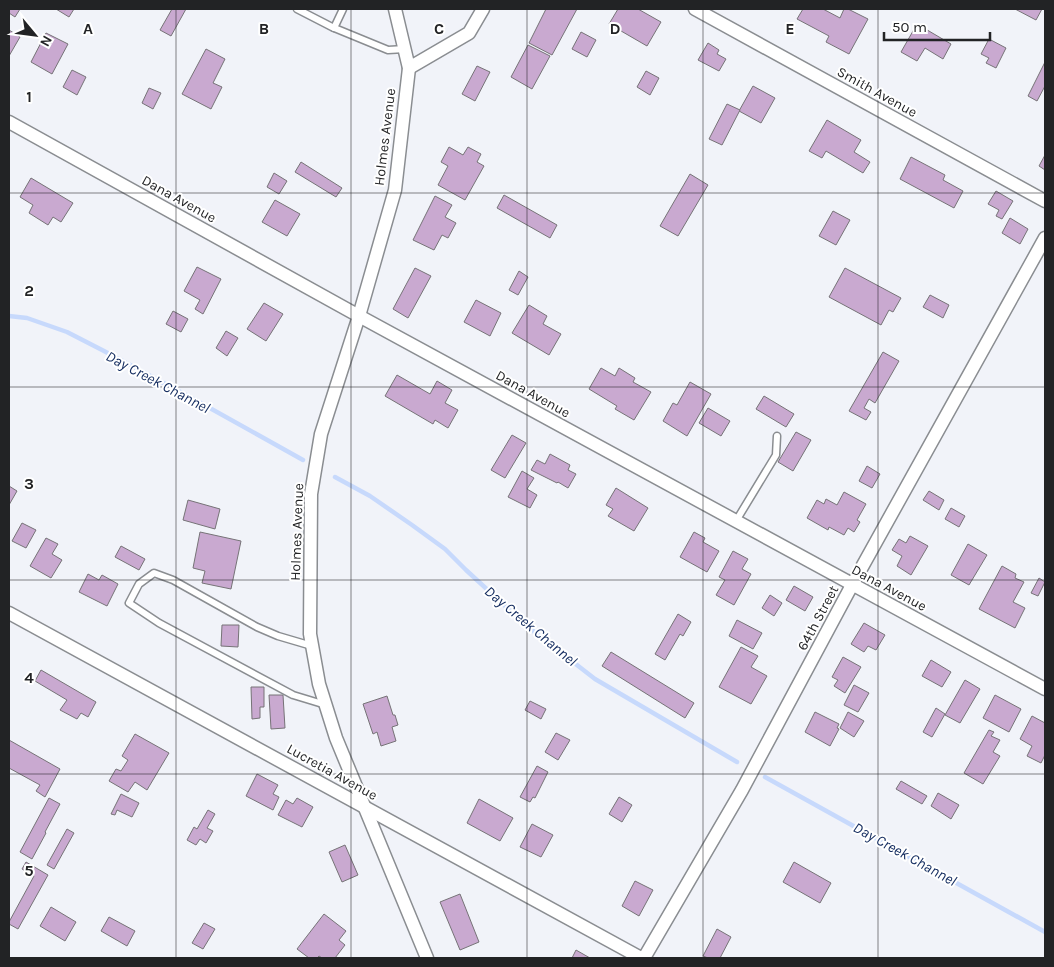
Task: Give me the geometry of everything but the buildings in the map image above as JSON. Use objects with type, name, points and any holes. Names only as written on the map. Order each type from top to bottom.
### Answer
[{"type":"street","name":"Holmes Avenue","points":[[395,9],[409,68],[394,190],[359,316],[321,434],[310,494],[310,634],[319,684],[336,738],[427,958]]},
{"type":"street","points":[[409,68],[469,33],[483,9]]},
{"type":"street","name":"Smith Avenue","points":[[695,9],[1045,201]]},
{"type":"street","name":"Dana Avenue","points":[[9,122],[359,316],[1045,689]]},
{"type":"street","name":"64th Street","points":[[642,958],[763,753],[852,585],[1045,238]]},
{"type":"street","name":"Lucretia Avenue","points":[[9,613],[642,958]]},
{"type":"lane","points":[[297,9],[334,28],[388,50],[405,49]]},
{"type":"lane","points":[[334,28],[343,9]]},
{"type":"lane","points":[[736,521],[776,455],[777,436]]},
{"type":"lane","points":[[312,646],[278,636],[257,627],[173,580],[154,574],[139,584],[129,603],[160,623],[293,696],[326,705]]},
{"type":"waterway","name":"Day Creek Channel","points":[[9,316],[27,318],[67,332],[303,460]]},
{"type":"waterway","name":"Day Creek Channel","points":[[335,477],[370,496],[445,549],[528,627],[595,679],[737,762]]},
{"type":"waterway","name":"Day Creek Channel","points":[[765,777],[1045,932]]}]
